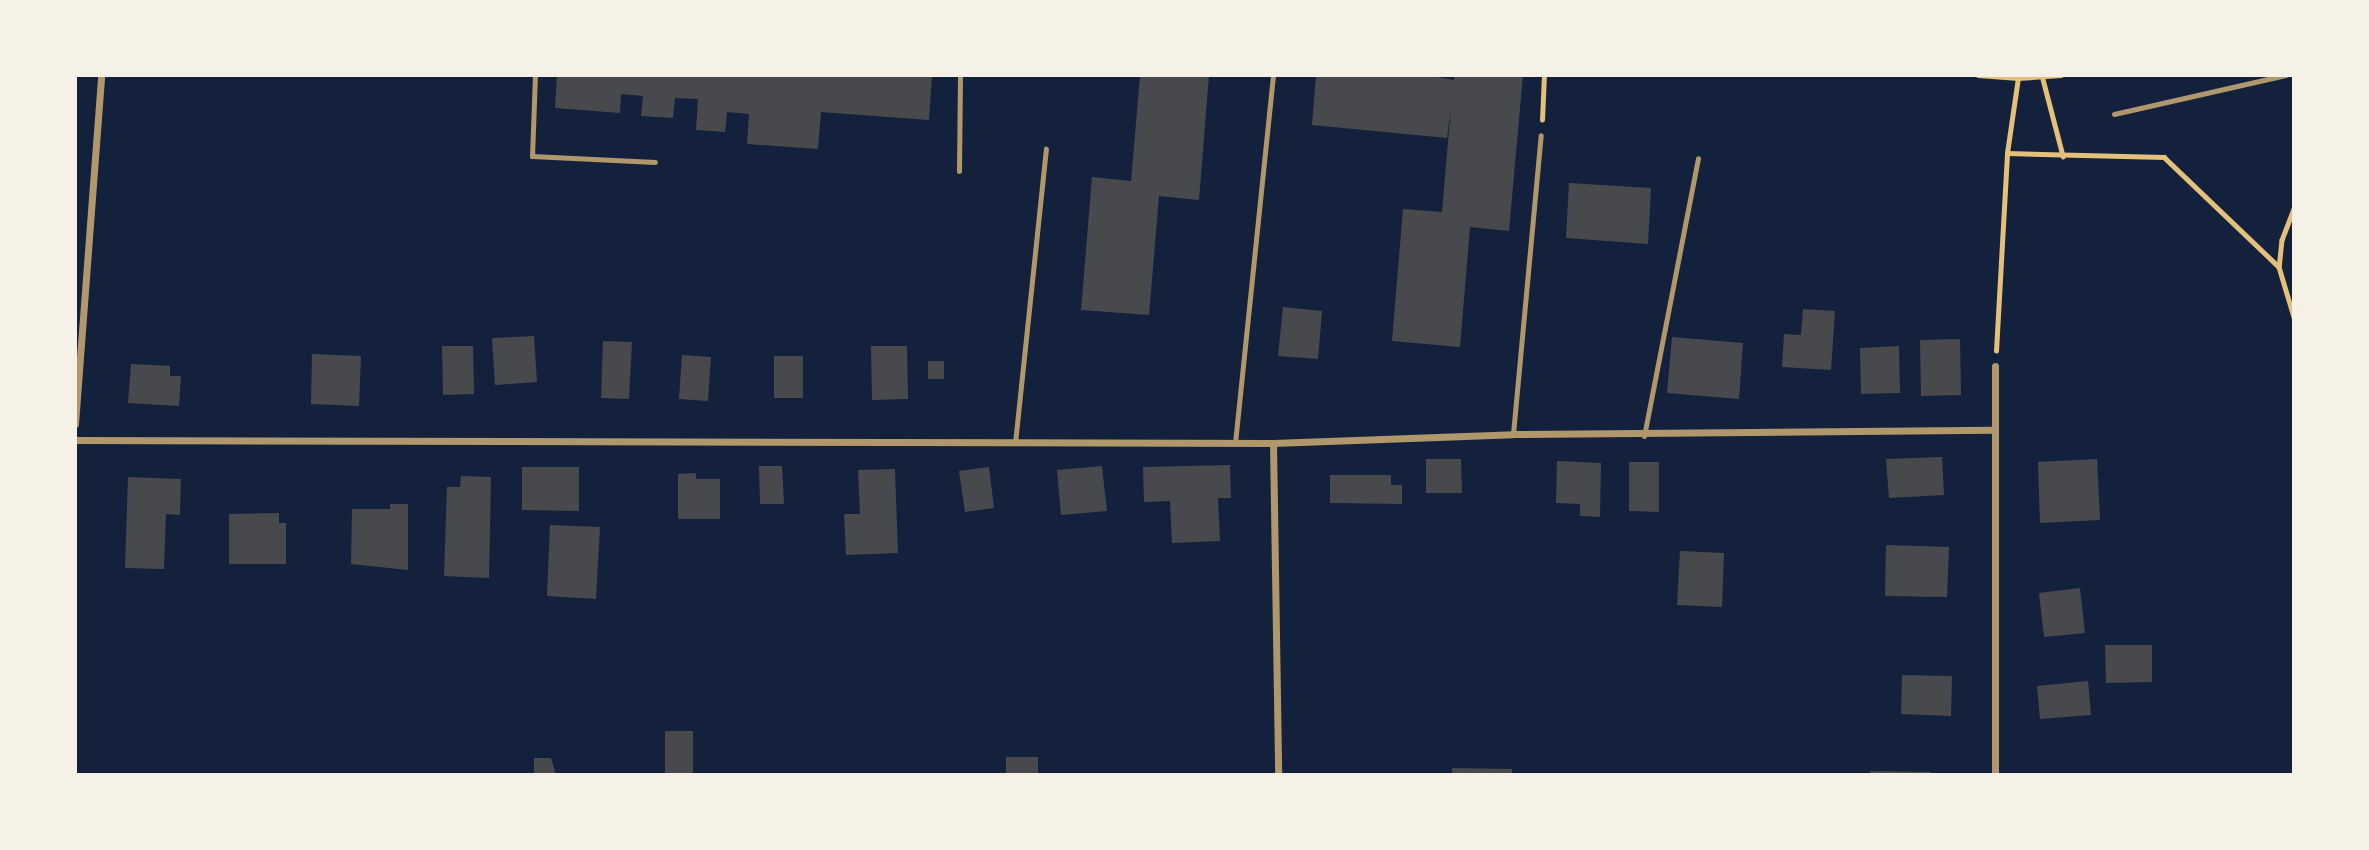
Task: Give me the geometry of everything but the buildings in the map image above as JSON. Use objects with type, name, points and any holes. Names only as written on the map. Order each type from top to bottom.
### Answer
[{"type":"street","points":[[75,424],[101,75]]},
{"type":"street","points":[[1995,366],[1995,775]]},
{"type":"street","points":[[75,440],[1273,443],[1513,434],[1644,436],[1993,430]]},
{"type":"street","points":[[1273,443],[1278,775]]},
{"type":"lane","points":[[535,75],[532,156],[655,162]]},
{"type":"lane","points":[[959,171],[960,75]]},
{"type":"lane","points":[[1235,443],[1273,75]]},
{"type":"lane","points":[[2114,114],[2286,75]]},
{"type":"lane","points":[[1513,434],[1541,135]]},
{"type":"lane","points":[[1015,443],[1046,149]]},
{"type":"lane","points":[[1644,436],[1698,158]]},
{"type":"path","points":[[1541,135],[1544,75]]},
{"type":"path","points":[[1978,75],[2043,79],[2062,75]]},
{"type":"path","points":[[1995,366],[2007,153],[2018,78]]},
{"type":"path","points":[[2043,79],[2063,156]]},
{"type":"path","points":[[2007,153],[2164,157],[2279,267]]},
{"type":"path","points":[[2294,209],[2282,240],[2279,267],[2294,317]]}]
